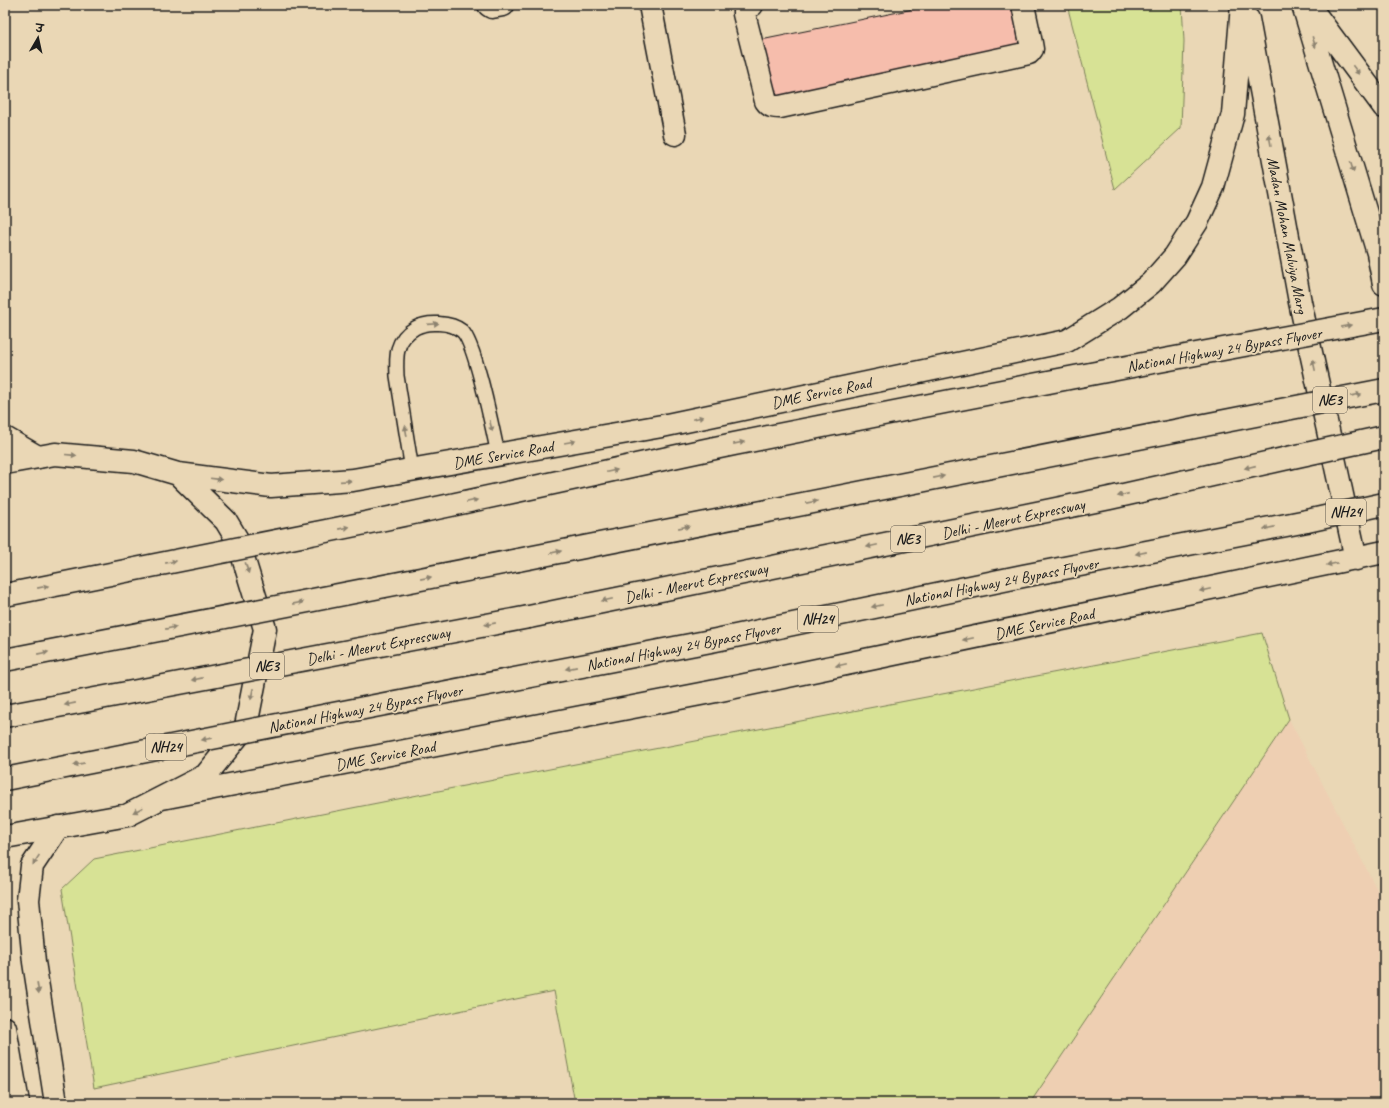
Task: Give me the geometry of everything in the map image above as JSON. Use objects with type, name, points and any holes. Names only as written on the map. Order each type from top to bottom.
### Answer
[{"type":"main road","points":[[650,5],[675,134]]},
{"type":"main road","points":[[752,5],[746,6],[744,14],[766,101],[773,107],[780,107],[1028,54],[1032,49],[1023,5]]},
{"type":"main road","name":"DME Service Road","points":[[5,463],[55,454],[134,461],[178,474],[270,486],[353,480],[662,426],[1067,341],[1120,308],[1151,283],[1175,256],[1197,222],[1213,187],[1233,114],[1242,5]]},
{"type":"main road","name":"Madan Mohan Malviya Marg","points":[[1246,5],[1300,302],[1356,559]]},
{"type":"main road","points":[[1303,5],[1375,246],[1384,284]]},
{"type":"main road","points":[[1308,5],[1384,108]]},
{"type":"main road","name":"National Highway 24 Bypass Flyover","points":[[5,595],[409,515],[733,444],[1054,380],[1384,319]]},
{"type":"main road","name":"NE3","points":[[5,660],[1384,390]]},
{"type":"main road","name":"Delhi - Meerut Expressway","points":[[5,716],[529,616],[1110,498],[1384,437]]},
{"type":"main road","points":[[5,438],[38,457]]},
{"type":"main road","points":[[5,837],[128,815],[206,775],[246,726],[265,629],[238,541],[226,521],[178,474]]},
{"type":"main road","name":"National Highway 24 Bypass Flyover","points":[[5,779],[700,643],[1023,576],[1307,521],[1384,504]]},
{"type":"main road","name":"DME Service Road","points":[[162,798],[716,691],[1384,552]]},
{"type":"main road","points":[[56,1103],[34,962],[28,900],[32,866],[58,827]]},
{"type":"main road","points":[[5,1028],[18,1103]]},
{"type":"lane","points":[[412,470],[396,376],[398,346],[406,334],[416,327],[434,323],[448,325],[462,331],[470,344],[498,454]]},
{"type":"shaded area","points":[[1289,719],[1384,903],[1384,1103],[1030,1103]]},
{"type":"green space","points":[[1067,5],[1182,5],[1184,41],[1181,128],[1115,189]]},
{"type":"green space","points":[[1262,633],[1289,719],[1030,1103],[575,1103],[554,991],[94,1088],[62,889],[94,859],[570,765]]},
{"type":"building","points":[[933,5],[1014,5],[1023,50],[774,100],[761,40]]}]
